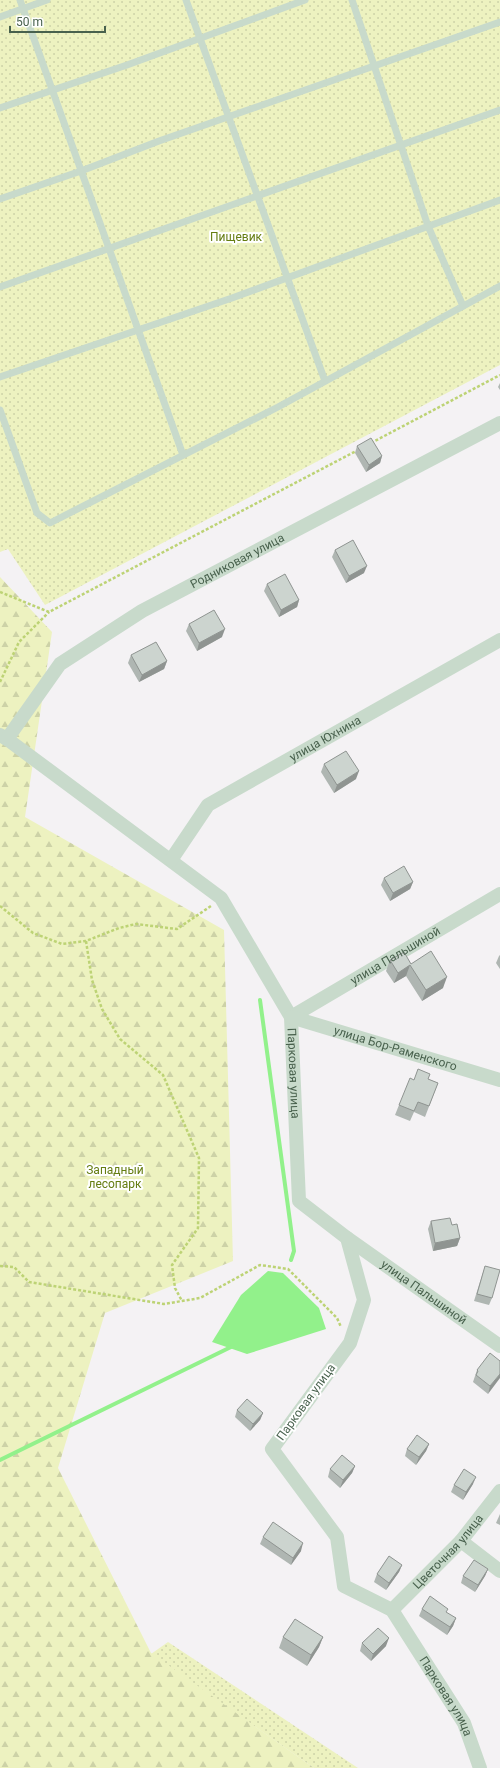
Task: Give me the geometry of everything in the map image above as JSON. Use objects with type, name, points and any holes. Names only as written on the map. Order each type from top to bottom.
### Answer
[{"type":"street","name":"Родниковая улица","points":[[4,737],[60,664],[142,611],[500,422]]},
{"type":"street","name":"улица Юхнина","points":[[171,860],[208,805],[500,640]]},
{"type":"street","points":[[4,737],[221,898],[291,1017]]},
{"type":"street","name":"улица Пальшиной","points":[[291,1017],[500,894]]},
{"type":"street","name":"улица Бор-Раменского","points":[[291,1017],[500,1080]]},
{"type":"street","name":"Парковая улица","points":[[291,1017],[299,1201],[347,1238],[364,1300],[350,1343],[272,1449],[337,1537],[344,1586],[392,1610],[464,1723],[480,1768]]},
{"type":"street","name":"улица Пальшиной","points":[[347,1238],[500,1346]]},
{"type":"street","name":"Цветочная улица","points":[[392,1610],[461,1542],[500,1491]]},
{"type":"street","points":[[461,1542],[500,1571]]},
{"type":"lane","points":[[20,0],[183,455]]},
{"type":"lane","points":[[0,17],[47,0]]},
{"type":"lane","points":[[186,0],[325,381]]},
{"type":"lane","points":[[0,108],[128,65],[306,0]]},
{"type":"lane","points":[[352,0],[428,226],[463,306]]},
{"type":"lane","points":[[0,199],[81,171],[159,141],[229,118],[500,22]]},
{"type":"lane","points":[[0,287],[500,110]]},
{"type":"lane","points":[[0,377],[138,330],[500,200]]},
{"type":"lane","points":[[0,410],[37,513],[50,523],[325,381],[500,286]]},
{"type":"path","points":[[366,445],[500,375]]},
{"type":"path","points":[[0,682],[19,642],[49,612],[359,449]]},
{"type":"path","points":[[0,592],[49,612]]},
{"type":"path","points":[[0,906],[33,933],[62,944],[86,941],[119,928],[136,924],[177,929],[221,898]]},
{"type":"path","points":[[86,941],[92,980],[102,1009],[120,1039],[163,1075],[199,1158],[198,1228],[172,1266],[175,1288],[182,1301]]},
{"type":"path","points":[[0,1266],[14,1266],[29,1282],[164,1304],[200,1298],[260,1265],[288,1269],[337,1318]]},
{"type":"green space","name":"Пищевик","points":[[0,0],[500,0],[500,365],[45,605],[8,549],[0,552]]},
{"type":"green space","name":"Западный лесопарк","points":[[0,577],[52,632],[25,817],[224,930],[233,1261],[105,1313],[58,1468],[151,1653],[314,1768],[0,1768]]},
{"type":"green space","points":[[168,1642],[358,1768],[314,1768],[151,1654]]},
{"type":"shaded area","points":[[268,1271],[283,1273],[319,1308],[326,1329],[247,1354],[212,1342],[241,1295]]},
{"type":"building","points":[[371,438],[382,456],[369,465],[357,446]]},
{"type":"building","points":[[353,540],[367,566],[349,576],[335,550]]},
{"type":"building","points":[[285,574],[299,600],[281,610],[267,584]]},
{"type":"building","points":[[214,610],[225,629],[199,643],[189,624]]},
{"type":"building","points":[[156,642],[167,661],[142,675],[131,655]]},
{"type":"building","points":[[346,751],[359,771],[337,785],[324,764]]},
{"type":"building","points":[[404,866],[413,882],[393,893],[384,878]]},
{"type":"building","points":[[431,951],[447,977],[426,990],[410,965],[398,973],[390,960],[404,952],[411,964]]},
{"type":"building","points":[[418,1069],[430,1074],[428,1079],[438,1083],[429,1106],[418,1102],[414,1111],[399,1105],[410,1078],[414,1080]]},
{"type":"building","points":[[450,1218],[452,1225],[457,1224],[460,1238],[435,1243],[431,1221]]},
{"type":"building","points":[[485,1266],[500,1270],[492,1298],[477,1294]]},
{"type":"building","points":[[490,1353],[500,1361],[500,1374],[490,1386],[476,1375],[477,1370]]},
{"type":"building","points":[[247,1399],[263,1413],[253,1424],[237,1410]]},
{"type":"building","points":[[417,1435],[429,1444],[419,1457],[407,1449]]},
{"type":"building","points":[[342,1455],[355,1466],[343,1480],[330,1469]]},
{"type":"building","points":[[464,1469],[476,1477],[466,1492],[454,1485]]},
{"type":"building","points":[[273,1522],[303,1543],[293,1558],[263,1537]]},
{"type":"building","points":[[389,1556],[402,1565],[389,1583],[377,1574]]},
{"type":"building","points":[[474,1560],[488,1569],[478,1585],[463,1576]]},
{"type":"building","points":[[430,1596],[448,1609],[446,1612],[456,1618],[450,1627],[422,1609]]},
{"type":"building","points":[[295,1619],[323,1637],[311,1655],[283,1637]]},
{"type":"building","points":[[378,1628],[389,1638],[373,1654],[362,1643]]},
{"type":"waterway","points":[[260,1000],[294,1251],[291,1260]]},
{"type":"waterway","points":[[0,1460],[233,1346]]}]
